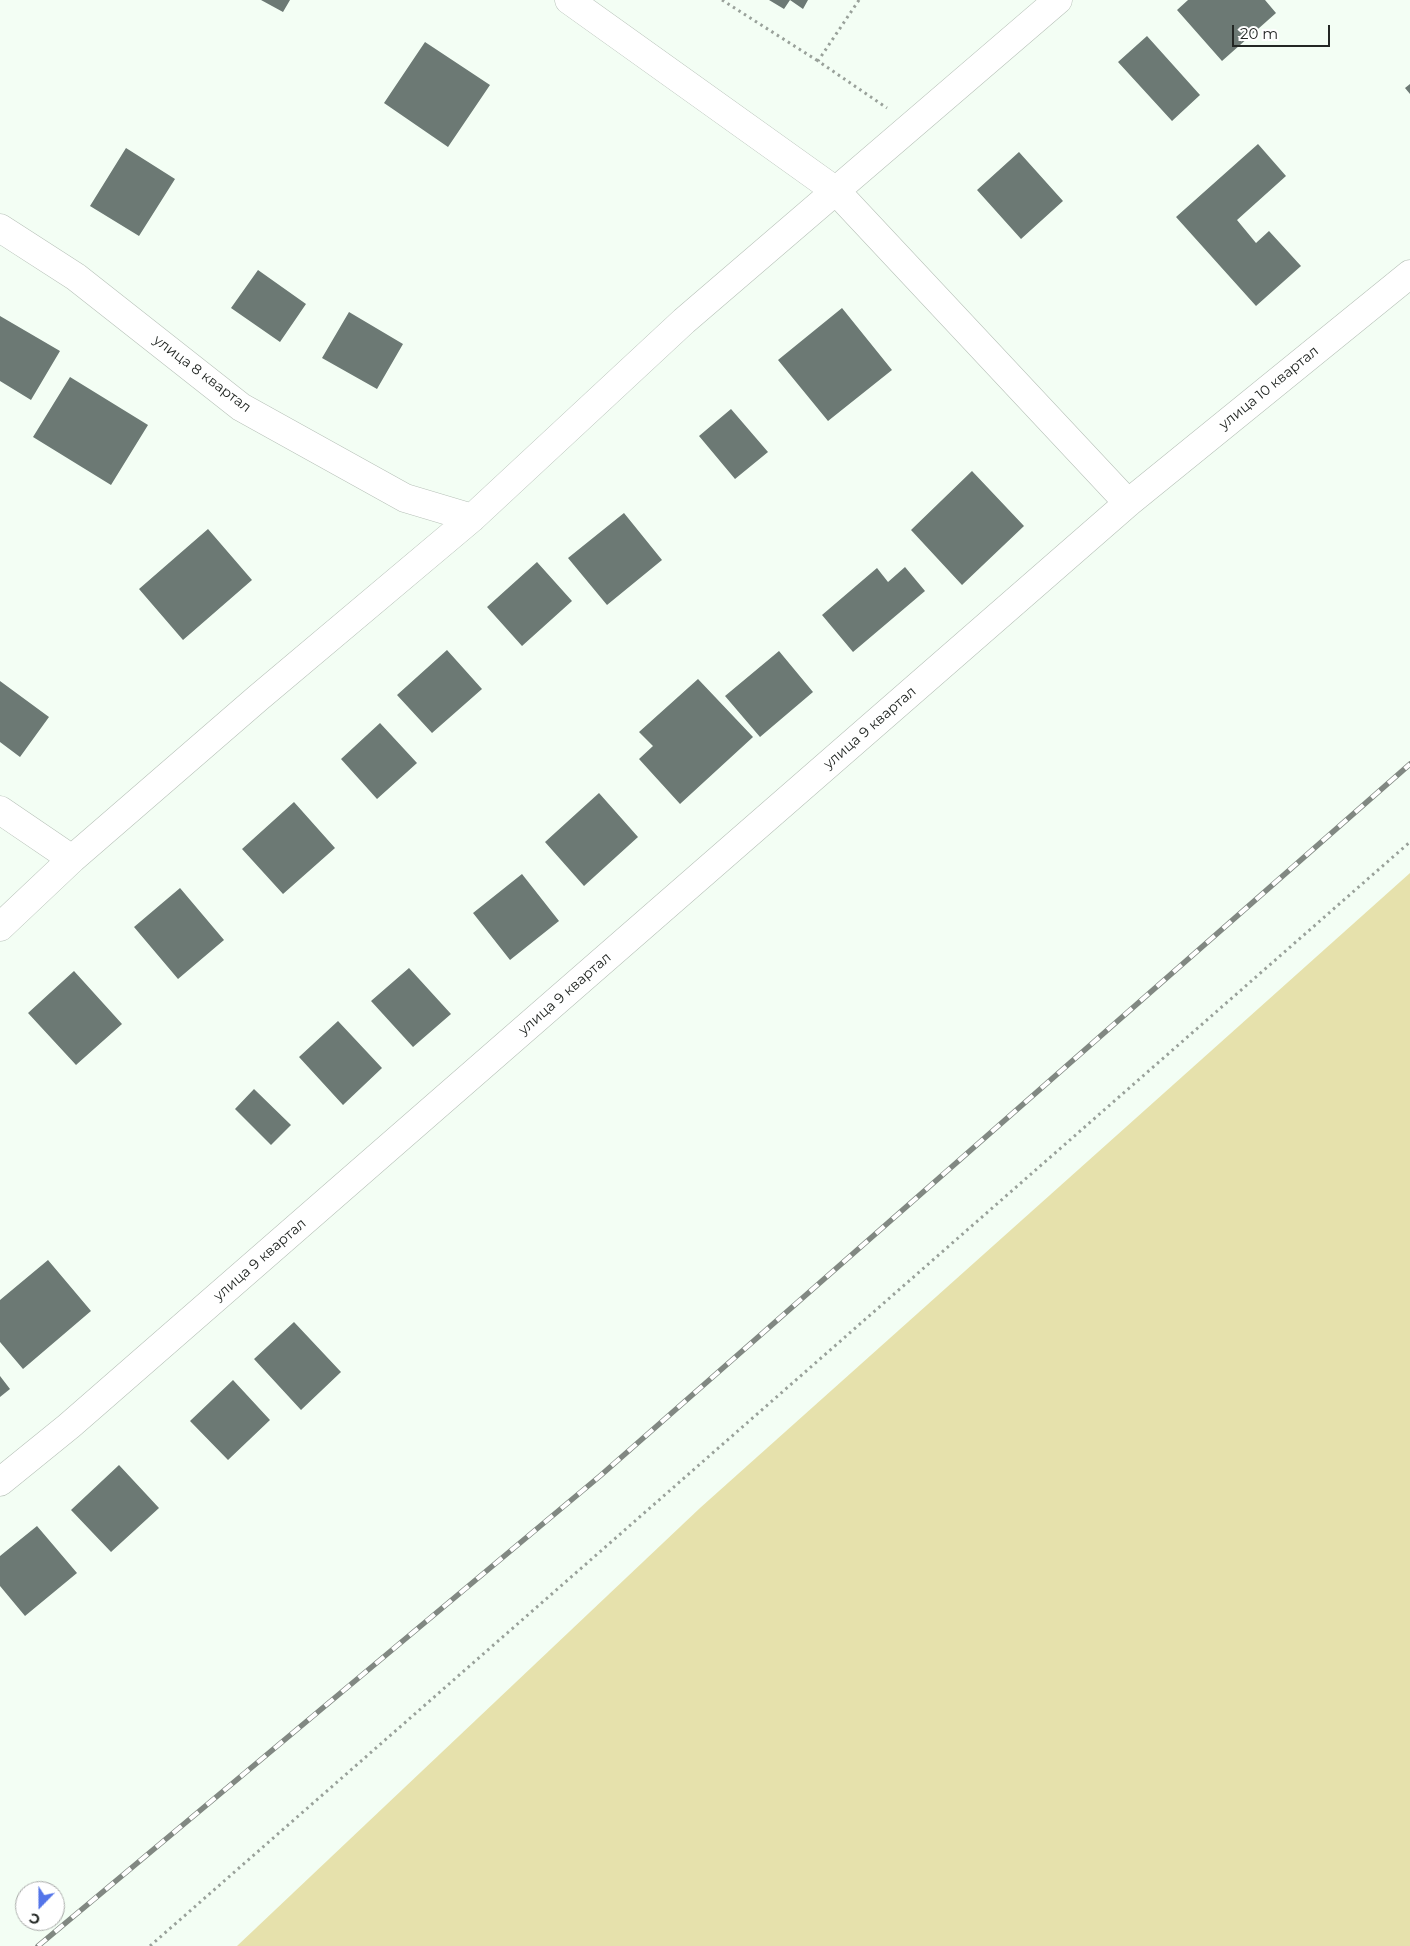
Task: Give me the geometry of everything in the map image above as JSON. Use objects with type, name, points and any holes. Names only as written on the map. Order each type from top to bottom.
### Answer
[{"type":"street","points":[[569,0],[836,191],[1128,503]]},
{"type":"street","points":[[0,927],[72,859],[265,692],[472,518],[684,321],[1058,0]]},
{"type":"street","name":"улица 8 квартал","points":[[0,228],[76,277],[242,407],[405,498],[472,518]]},
{"type":"street","name":"улица 10 квартал","points":[[1128,503],[1410,274]]},
{"type":"street","name":"улица 9 квартал","points":[[0,1482],[69,1426],[1128,503]]},
{"type":"street","points":[[0,810],[72,859]]},
{"type":"path","points":[[722,0],[818,61],[912,125]]},
{"type":"path","points":[[818,61],[859,0]]},
{"type":"path","points":[[150,1946],[1410,842]]},
{"type":"shaded area","points":[[1410,873],[1410,1946],[237,1946],[700,1508]]},
{"type":"building","points":[[261,0],[290,0],[283,12]]},
{"type":"building","points":[[769,0],[790,0],[784,9]]},
{"type":"building","points":[[790,0],[808,0],[803,9]]},
{"type":"building","points":[[1188,0],[1265,0],[1276,13],[1222,61],[1177,10]]},
{"type":"building","points":[[1147,36],[1200,95],[1172,121],[1118,62]]},
{"type":"building","points":[[425,42],[490,85],[448,147],[384,103]]},
{"type":"building","points":[[1410,84],[1410,94],[1405,88]]},
{"type":"building","points":[[1258,144],[1286,176],[1237,220],[1256,243],[1269,231],[1301,266],[1256,306],[1176,217]]},
{"type":"building","points":[[126,148],[175,179],[139,236],[90,206]]},
{"type":"building","points":[[1019,152],[1063,201],[1021,239],[977,190]]},
{"type":"building","points":[[258,270],[306,304],[280,342],[231,308]]},
{"type":"building","points":[[842,308],[892,370],[828,421],[778,360]]},
{"type":"building","points":[[349,312],[403,344],[377,389],[322,358]]},
{"type":"building","points":[[0,316],[60,351],[31,400],[0,381]]},
{"type":"building","points":[[70,377],[148,425],[111,485],[33,437]]},
{"type":"building","points":[[731,409],[768,452],[735,479],[699,436]]},
{"type":"building","points":[[972,471],[1024,526],[962,585],[911,530]]},
{"type":"building","points":[[624,513],[662,560],[607,605],[568,558]]},
{"type":"building","points":[[208,529],[252,580],[183,640],[139,589]]},
{"type":"building","points":[[537,562],[572,601],[522,646],[487,607]]},
{"type":"building","points":[[905,567],[925,591],[853,652],[822,615],[877,568],[888,582]]},
{"type":"building","points":[[447,650],[482,689],[432,733],[397,695]]},
{"type":"building","points":[[779,651],[813,692],[760,737],[725,696]]},
{"type":"building","points":[[698,679],[753,737],[680,804],[639,759],[653,746],[639,732]]},
{"type":"building","points":[[0,681],[49,717],[20,757],[0,742]]},
{"type":"building","points":[[380,723],[417,763],[377,799],[341,759]]},
{"type":"building","points":[[599,793],[638,837],[584,886],[545,842]]},
{"type":"building","points":[[294,802],[335,848],[283,894],[242,849]]},
{"type":"building","points":[[522,874],[559,921],[510,960],[473,913]]},
{"type":"building","points":[[180,888],[224,940],[178,979],[134,927]]},
{"type":"building","points":[[409,968],[451,1014],[413,1047],[371,1001]]},
{"type":"building","points":[[74,971],[122,1024],[76,1065],[28,1013]]},
{"type":"building","points":[[338,1021],[382,1068],[343,1105],[299,1057]]},
{"type":"building","points":[[254,1089],[291,1125],[271,1145],[235,1109]]},
{"type":"building","points":[[48,1260],[91,1311],[23,1369],[0,1342],[0,1300]]},
{"type":"building","points":[[294,1322],[341,1372],[301,1410],[254,1359]]},
{"type":"building","points":[[0,1376],[10,1389],[0,1397]]},
{"type":"building","points":[[233,1380],[270,1420],[228,1460],[190,1421]]},
{"type":"building","points":[[119,1465],[159,1508],[111,1552],[71,1510]]},
{"type":"building","points":[[37,1526],[77,1573],[25,1616],[0,1586],[0,1556]]},
{"type":"railway","points":[[38,1946],[600,1476],[1410,764]]}]
